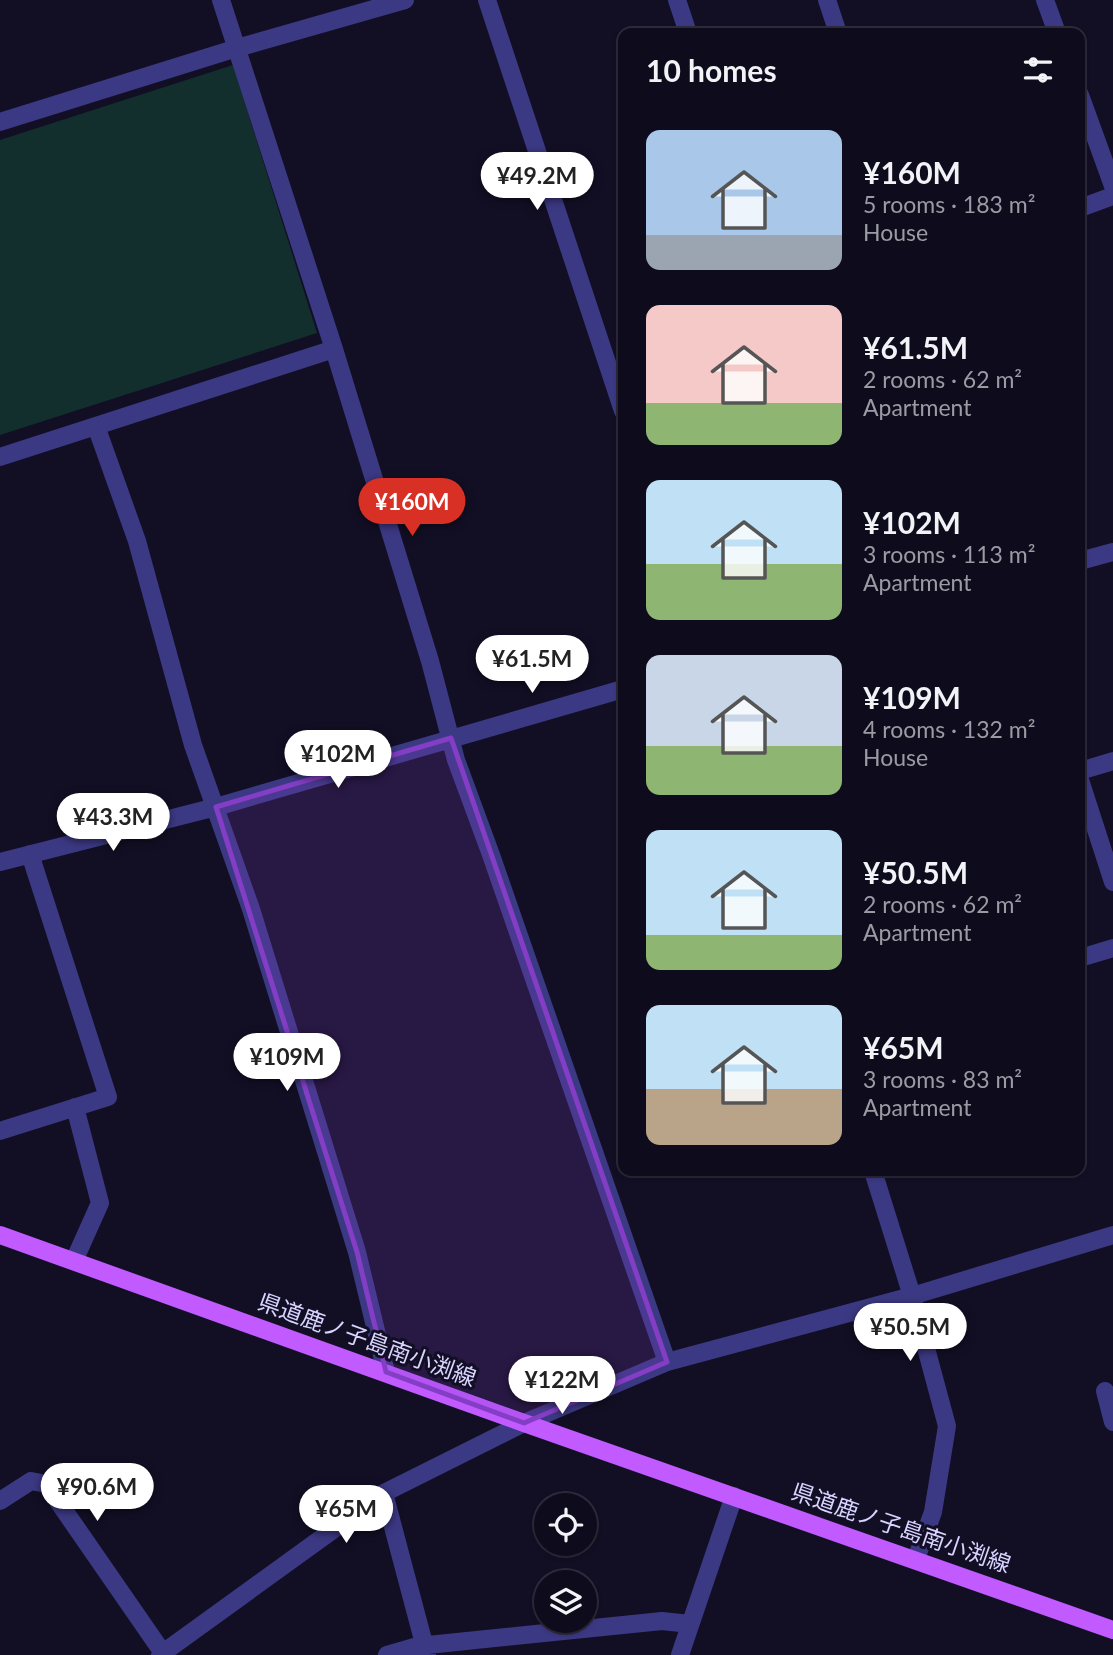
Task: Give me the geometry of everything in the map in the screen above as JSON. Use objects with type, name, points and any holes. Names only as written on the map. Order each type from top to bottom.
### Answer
[{"type":"main road","name":"県道鹿ノ子島南小渕線","points":[[0,1235],[1113,1630]]},
{"type":"street","points":[[221,0],[334,349],[430,661],[456,761],[667,1362]]},
{"type":"street","points":[[0,122],[237,48],[405,0]]},
{"type":"street","points":[[487,0],[618,396]]},
{"type":"street","points":[[677,0],[686,28]]},
{"type":"street","points":[[827,0],[836,28]]},
{"type":"street","points":[[1045,0],[1055,28]]},
{"type":"street","points":[[1085,109],[1113,186]]},
{"type":"street","points":[[1085,206],[1113,196]]},
{"type":"street","points":[[0,457],[334,349]]},
{"type":"street","points":[[96,426],[137,541],[193,745],[251,909],[357,1252],[386,1372]]},
{"type":"street","points":[[1085,560],[1113,552]]},
{"type":"street","points":[[0,862],[216,807],[618,690]]},
{"type":"street","points":[[1085,769],[1113,761]]},
{"type":"street","points":[[1085,795],[1113,882]]},
{"type":"street","points":[[0,1131],[108,1097],[30,854]]},
{"type":"street","points":[[1085,956],[1113,948]]},
{"type":"street","points":[[74,1261],[100,1203],[75,1107]]},
{"type":"street","points":[[875,1176],[912,1296],[947,1426],[933,1513],[916,1559]]},
{"type":"street","points":[[0,1502],[31,1480],[46,1484],[161,1654],[384,1493],[524,1423],[667,1362],[912,1296],[1113,1235]]},
{"type":"street","points":[[1105,1391],[1113,1422]]},
{"type":"street","points":[[384,1493],[426,1650]]},
{"type":"street","points":[[680,1655],[734,1496]]},
{"type":"street","points":[[387,1655],[662,1621],[690,1624]]},
{"type":"highlighted area","points":[[451,738],[667,1362],[524,1423],[386,1372],[357,1252],[216,807]]},
{"type":"green space","points":[[233,65],[317,333],[0,435],[0,140]]}]
